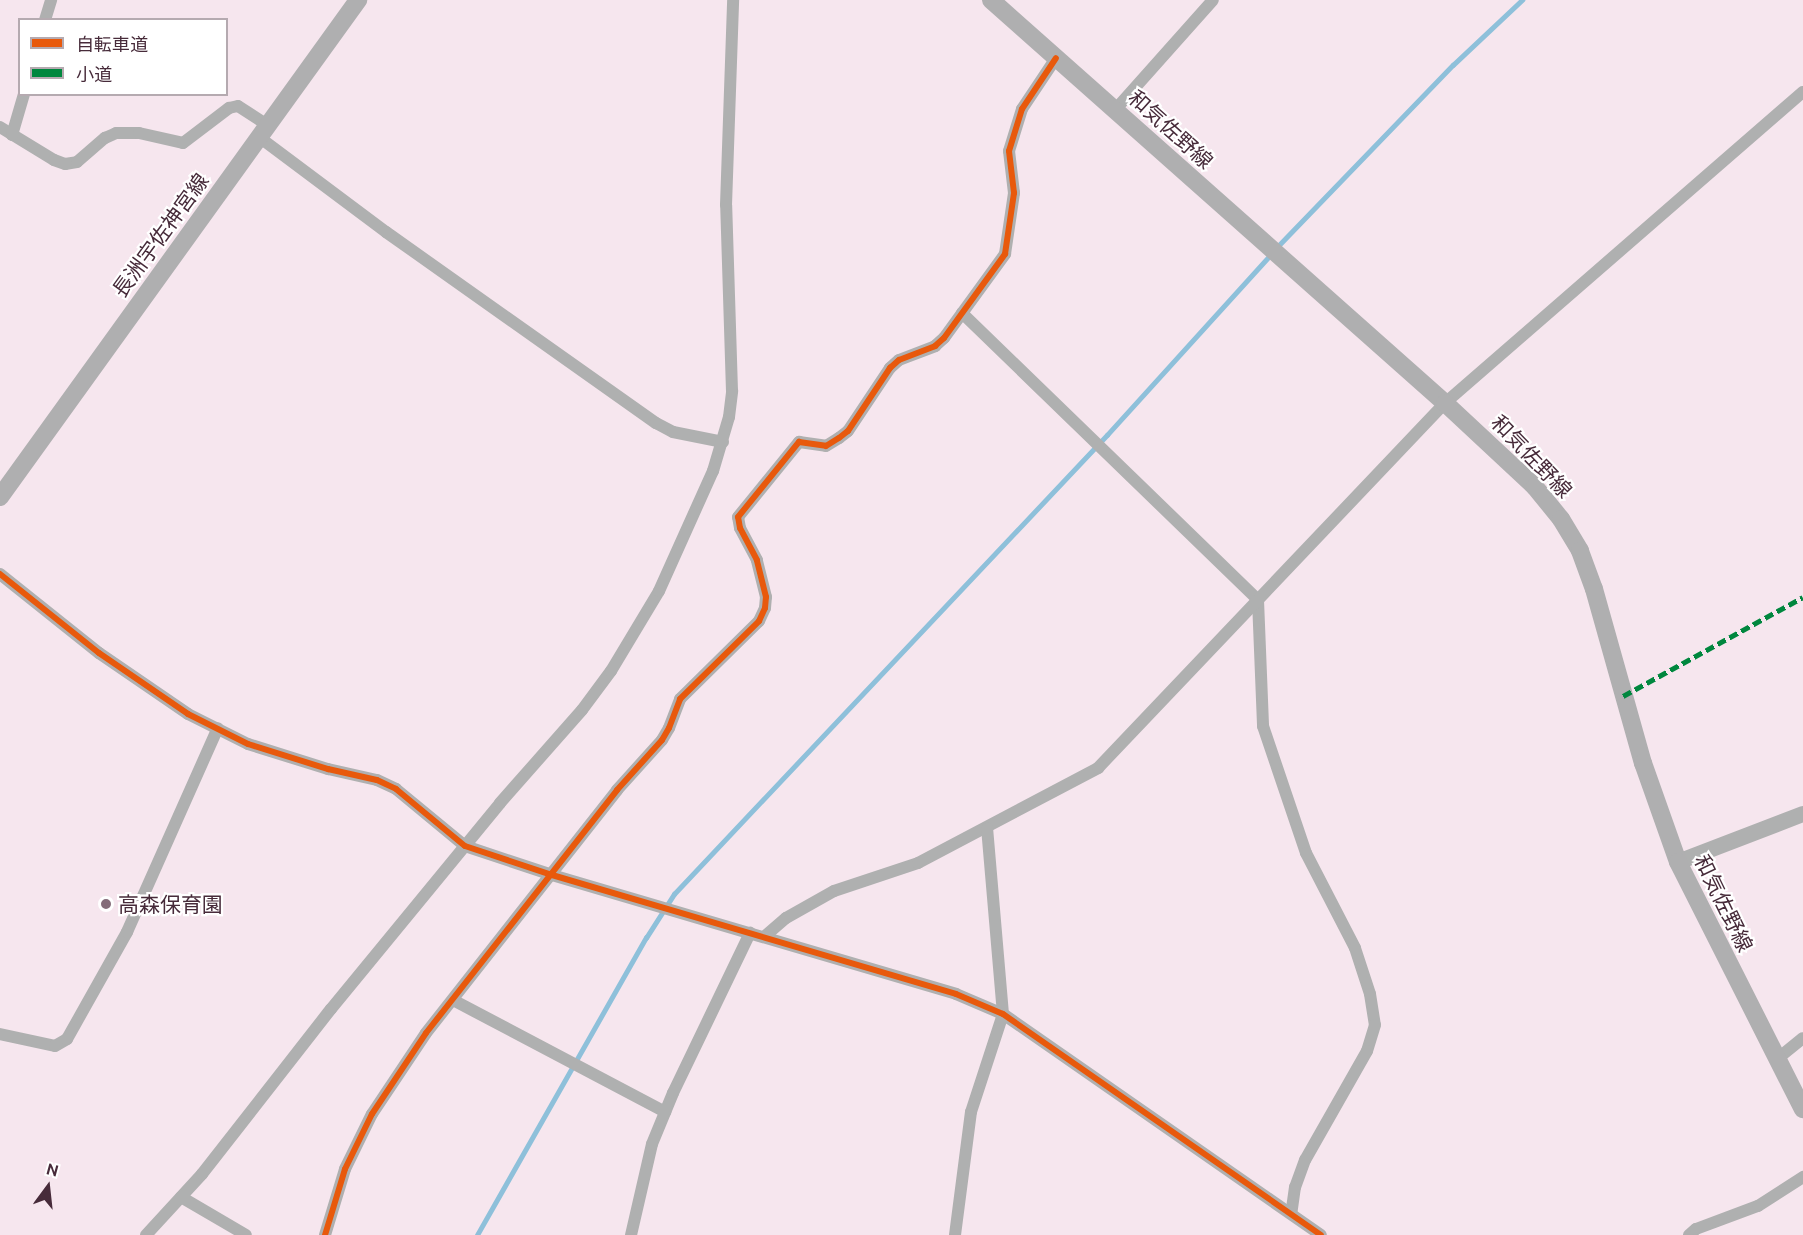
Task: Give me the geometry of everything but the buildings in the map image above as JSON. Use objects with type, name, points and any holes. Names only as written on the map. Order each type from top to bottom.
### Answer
[{"type":"main road","name":"長洲宇佐神宮線","points":[[0,497],[358,0]]},
{"type":"main road","name":"和気佐野線","points":[[991,0],[1445,403],[1535,487],[1561,519],[1580,551],[1594,589],[1643,763],[1678,862],[1803,1109]]},
{"type":"street","points":[[46,18],[51,0]]},
{"type":"street","points":[[146,1235],[202,1174],[324,1018],[465,846],[582,710],[611,671],[659,591],[713,471],[723,442],[732,391],[726,205],[733,0]]},
{"type":"street","points":[[1115,110],[1213,0]]},
{"type":"street","points":[[325,1235],[345,1169],[372,1114],[426,1033],[617,790],[662,740],[680,699],[759,621],[765,608],[766,597],[757,560],[740,528],[738,517],[799,442],[826,446],[839,438],[848,431],[890,368],[899,360],[935,346],[944,338],[1005,254],[1014,193],[1009,151],[1022,109],[1056,58]]},
{"type":"street","points":[[12,135],[23,96]]},
{"type":"street","points":[[764,937],[786,918],[834,891],[918,863],[987,829],[1098,768],[1445,403],[1802,96]]},
{"type":"street","points":[[0,127],[65,164],[77,162],[105,138],[116,133],[139,133],[183,142],[230,108],[238,106],[263,131],[386,232],[656,423],[673,432],[723,442]]},
{"type":"street","points":[[962,314],[1258,600],[1263,726],[1306,853],[1355,948],[1370,993],[1375,1025],[1367,1051],[1305,1160],[1295,1186],[1291,1214]]},
{"type":"street","points":[[0,574],[99,653],[188,714],[248,744],[328,769],[377,780],[396,789],[465,846],[552,875],[956,994],[1003,1014],[1321,1235]]},
{"type":"street","points":[[0,1034],[55,1046],[68,1039],[127,932],[218,728]]},
{"type":"street","points":[[1678,862],[1803,814]]},
{"type":"street","points":[[955,1235],[971,1112],[1003,1014],[987,829]]},
{"type":"street","points":[[631,1235],[639,1208],[643,1176],[665,1112],[750,933]]},
{"type":"street","points":[[453,1000],[665,1112]]},
{"type":"street","points":[[1777,1059],[1803,1038]]},
{"type":"street","points":[[1689,1235],[1696,1229],[1758,1206],[1803,1177]]},
{"type":"street","points":[[181,1197],[246,1235]]},
{"type":"waterway","points":[[1277,247],[1453,65],[1522,0]]},
{"type":"waterway","points":[[477,1235],[646,938],[674,894],[1107,435],[1271,254]]},
{"type":"marked path","points":[[1623,696],[1803,597]]},
{"type":"cycle path","points":[[325,1235],[345,1169],[372,1114],[426,1033],[617,790],[662,740],[680,699],[759,621],[765,608],[766,597],[757,560],[740,528],[738,517],[799,442],[826,446],[839,438],[848,431],[890,368],[899,360],[935,346],[944,338],[1005,254],[1014,193],[1009,151],[1022,109],[1056,58]]},
{"type":"cycle path","points":[[0,574],[99,653],[188,714],[248,744],[328,769],[377,780],[396,789],[465,846],[552,875],[956,994],[1003,1014],[1321,1235]]},
{"type":"place","name":"高森保育園","points":[[106,904]]}]
